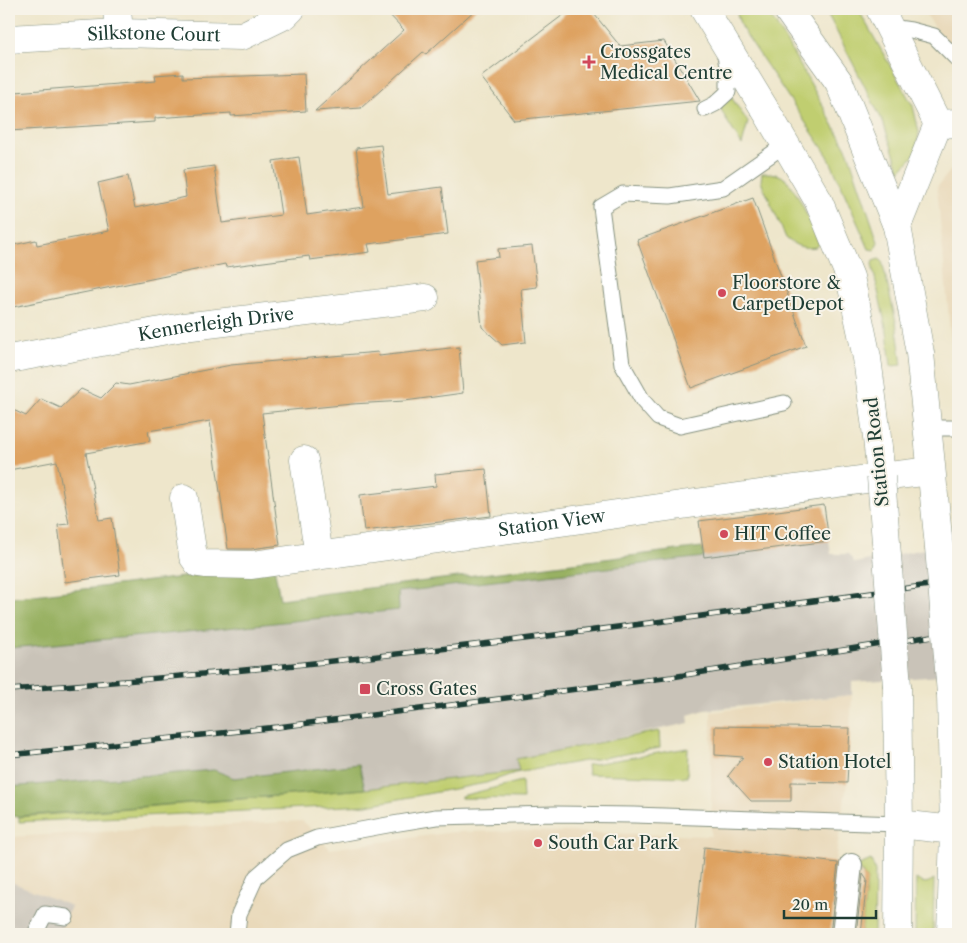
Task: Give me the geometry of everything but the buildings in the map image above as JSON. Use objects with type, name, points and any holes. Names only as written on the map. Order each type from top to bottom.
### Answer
[{"type":"main road","name":"Silkstone Court","points":[[9,39],[118,21],[242,36],[285,15],[291,9]]},
{"type":"main road","name":"Station Road","points":[[704,9],[720,22],[818,200],[850,277],[867,358],[881,477],[897,686],[898,934]]},
{"type":"main road","points":[[787,9],[839,82],[897,226],[920,353],[951,694],[956,830],[951,934]]},
{"type":"main road","points":[[885,18],[948,123],[897,226]]},
{"type":"main road","name":"Kennerleigh Drive","points":[[9,359],[183,327],[425,298]]},
{"type":"main road","points":[[304,460],[318,556]]},
{"type":"main road","name":"Station View","points":[[184,498],[193,556],[198,563],[252,565],[931,471]]},
{"type":"main road","points":[[899,824],[956,830]]},
{"type":"street","points":[[844,934],[851,865]]},
{"type":"lane","points":[[885,18],[911,30],[934,36],[958,60]]},
{"type":"lane","points":[[705,109],[728,92],[728,72],[720,22]]},
{"type":"lane","points":[[784,403],[680,426],[658,418],[643,401],[622,364],[601,207],[623,194],[670,196],[723,188],[786,144]]},
{"type":"lane","points":[[927,428],[958,428]]},
{"type":"lane","points":[[237,934],[239,914],[256,877],[287,850],[317,838],[393,824],[436,817],[555,814],[634,814],[899,824]]},
{"type":"lane","points":[[35,934],[45,914],[66,917]]},
{"type":"shaded area","points":[[922,9],[958,9],[958,58]]},
{"type":"shaded area","points":[[958,168],[958,418],[937,187],[950,171]]},
{"type":"shaded area","points":[[829,541],[831,554],[848,554],[855,563],[958,542],[958,675],[852,682],[852,695],[705,710],[688,715],[689,723],[517,759],[519,771],[365,789],[358,764],[234,778],[214,770],[9,787],[9,648],[399,610],[398,592]]},
{"type":"shaded area","name":"South Car Park","points":[[852,695],[847,783],[835,862],[857,866],[867,880],[861,934],[59,934],[70,906],[9,881],[9,837],[303,821],[330,849],[454,832],[524,831],[711,836],[711,712]]},
{"type":"shaded area","points":[[9,881],[71,906],[59,934],[9,934]]},
{"type":"green space","points":[[739,9],[760,9],[774,21],[807,77],[848,152],[878,242],[875,250],[869,249],[828,156],[741,27],[737,14]]},
{"type":"green space","points":[[825,9],[858,9],[913,106],[919,132],[916,153],[900,171],[883,122]]},
{"type":"green space","points":[[731,97],[748,122],[742,145],[720,107]]},
{"type":"green space","points":[[762,173],[774,174],[787,180],[803,207],[819,244],[816,247],[800,246],[786,238],[761,181]]},
{"type":"green space","points":[[879,259],[882,261],[896,322],[902,365],[891,366],[887,332],[872,264],[873,261]]},
{"type":"green space","points":[[702,547],[704,557],[398,592],[399,610],[9,648],[9,598],[274,566],[280,599]]},
{"type":"green space","points":[[659,731],[660,748],[515,773],[486,783],[367,805],[19,822],[19,817],[365,789],[519,771],[516,759]]},
{"type":"green space","points":[[688,748],[687,777],[588,774],[587,765]]},
{"type":"green space","points":[[359,764],[365,789],[9,817],[9,787],[214,770],[234,778]]},
{"type":"green space","points":[[522,781],[523,799],[461,798],[461,796]]},
{"type":"green space","points":[[871,860],[875,871],[874,934],[861,934],[867,880],[857,866]]},
{"type":"green space","points":[[916,879],[925,883],[934,879],[933,934],[915,934]]},
{"type":"railway","points":[[9,690],[247,670],[485,644],[722,614],[958,581]]},
{"type":"railway","points":[[9,755],[278,727],[672,677],[958,632]]},
{"type":"place","name":"Crossgates Medical Centre","points":[[589,62]]},
{"type":"place","name":"Floorstore & CarpetDepot","points":[[722,293]]},
{"type":"place","name":"HIT Coffee","points":[[724,534]]},
{"type":"place","name":"Cross Gates","points":[[365,689]]},
{"type":"place","name":"Station Hotel","points":[[768,762]]},
{"type":"place","name":"South Car Park","points":[[538,843]]}]
